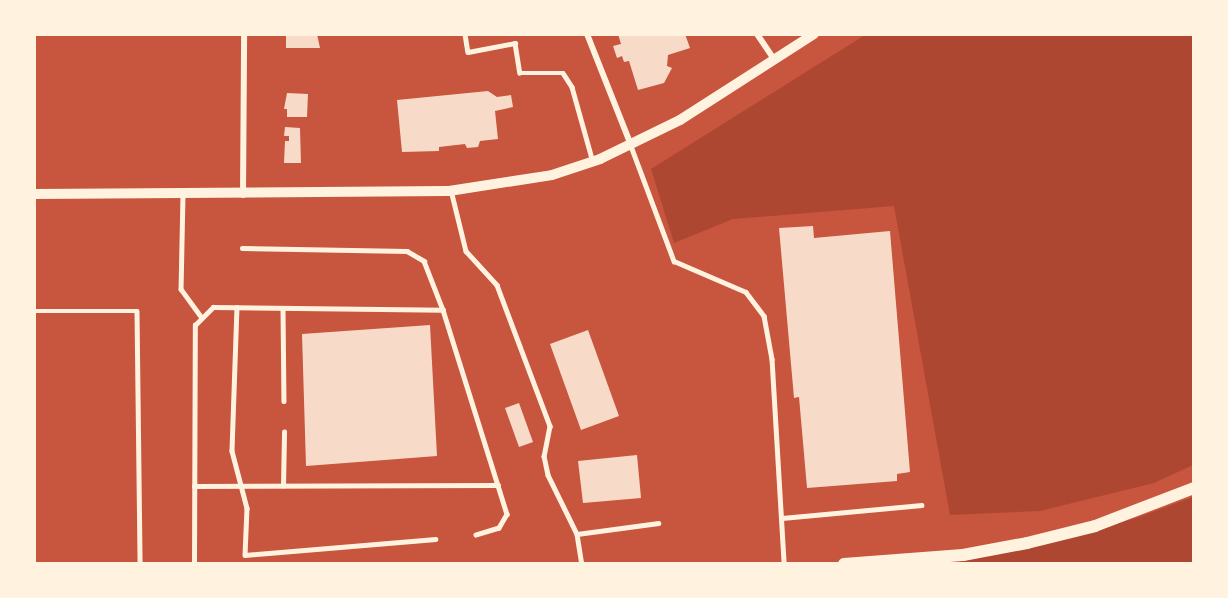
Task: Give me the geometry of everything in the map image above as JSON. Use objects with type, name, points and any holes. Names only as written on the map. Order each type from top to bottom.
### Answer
[{"type":"main road","points":[[844,564],[963,555],[1027,543],[1106,522],[1194,488]]},
{"type":"street","points":[[243,195],[244,34]]},
{"type":"street","points":[[587,34],[631,146]]},
{"type":"street","points":[[757,34],[774,59]]},
{"type":"street","points":[[34,194],[243,195],[451,190],[552,175],[593,162],[631,146],[713,101],[800,38],[814,34]]},
{"type":"lane","points":[[465,34],[468,52],[515,43],[520,73],[562,73],[572,87],[593,162]]},
{"type":"lane","points":[[631,146],[674,261],[746,292],[764,316],[772,359],[784,564]]},
{"type":"lane","points":[[451,190],[466,251],[497,285],[550,426],[544,456],[548,475],[578,534],[582,564]]},
{"type":"lane","points":[[183,195],[181,290],[201,317]]},
{"type":"lane","points":[[242,248],[407,251],[424,261],[442,310],[507,514],[500,528],[476,535]]},
{"type":"lane","points":[[194,564],[195,325],[201,317],[213,307],[442,310]]},
{"type":"lane","points":[[237,308],[232,451],[244,487],[248,508],[245,555],[435,539]]},
{"type":"lane","points":[[283,308],[284,401]]},
{"type":"lane","points":[[34,311],[137,311],[140,564]]},
{"type":"lane","points":[[283,486],[284,432]]},
{"type":"lane","points":[[194,486],[498,485]]},
{"type":"lane","points":[[782,518],[921,505]]},
{"type":"lane","points":[[578,534],[658,523]]},
{"type":"shaded area","points":[[865,35],[1193,35],[1193,465],[1154,483],[1040,511],[950,515],[894,206],[733,219],[674,243],[651,169]]},
{"type":"shaded area","points":[[1193,497],[1193,563],[917,564],[997,555],[1139,517]]},
{"type":"building","points":[[286,34],[317,34],[320,48],[286,48]]},
{"type":"building","points":[[618,34],[685,34],[690,48],[668,55],[667,66],[672,68],[664,83],[638,90],[629,61],[624,62],[622,56],[617,58],[613,46],[621,44]]},
{"type":"building","points":[[488,91],[497,97],[511,95],[513,107],[495,111],[498,139],[480,141],[478,147],[467,148],[465,144],[439,147],[439,151],[402,152],[397,100]]},
{"type":"building","points":[[287,93],[308,94],[307,117],[287,117],[287,109],[284,109]]},
{"type":"building","points":[[285,127],[300,128],[301,163],[284,163],[285,141],[289,141],[289,136],[284,136]]},
{"type":"building","points":[[813,226],[814,238],[890,231],[910,472],[897,474],[897,481],[807,488],[799,397],[794,398],[779,228]]},
{"type":"building","points":[[430,325],[437,456],[306,466],[302,334]]},
{"type":"building","points":[[588,330],[619,416],[581,430],[550,344]]},
{"type":"building","points":[[519,403],[533,442],[519,447],[505,408]]},
{"type":"building","points":[[637,455],[641,498],[583,503],[578,461]]}]
